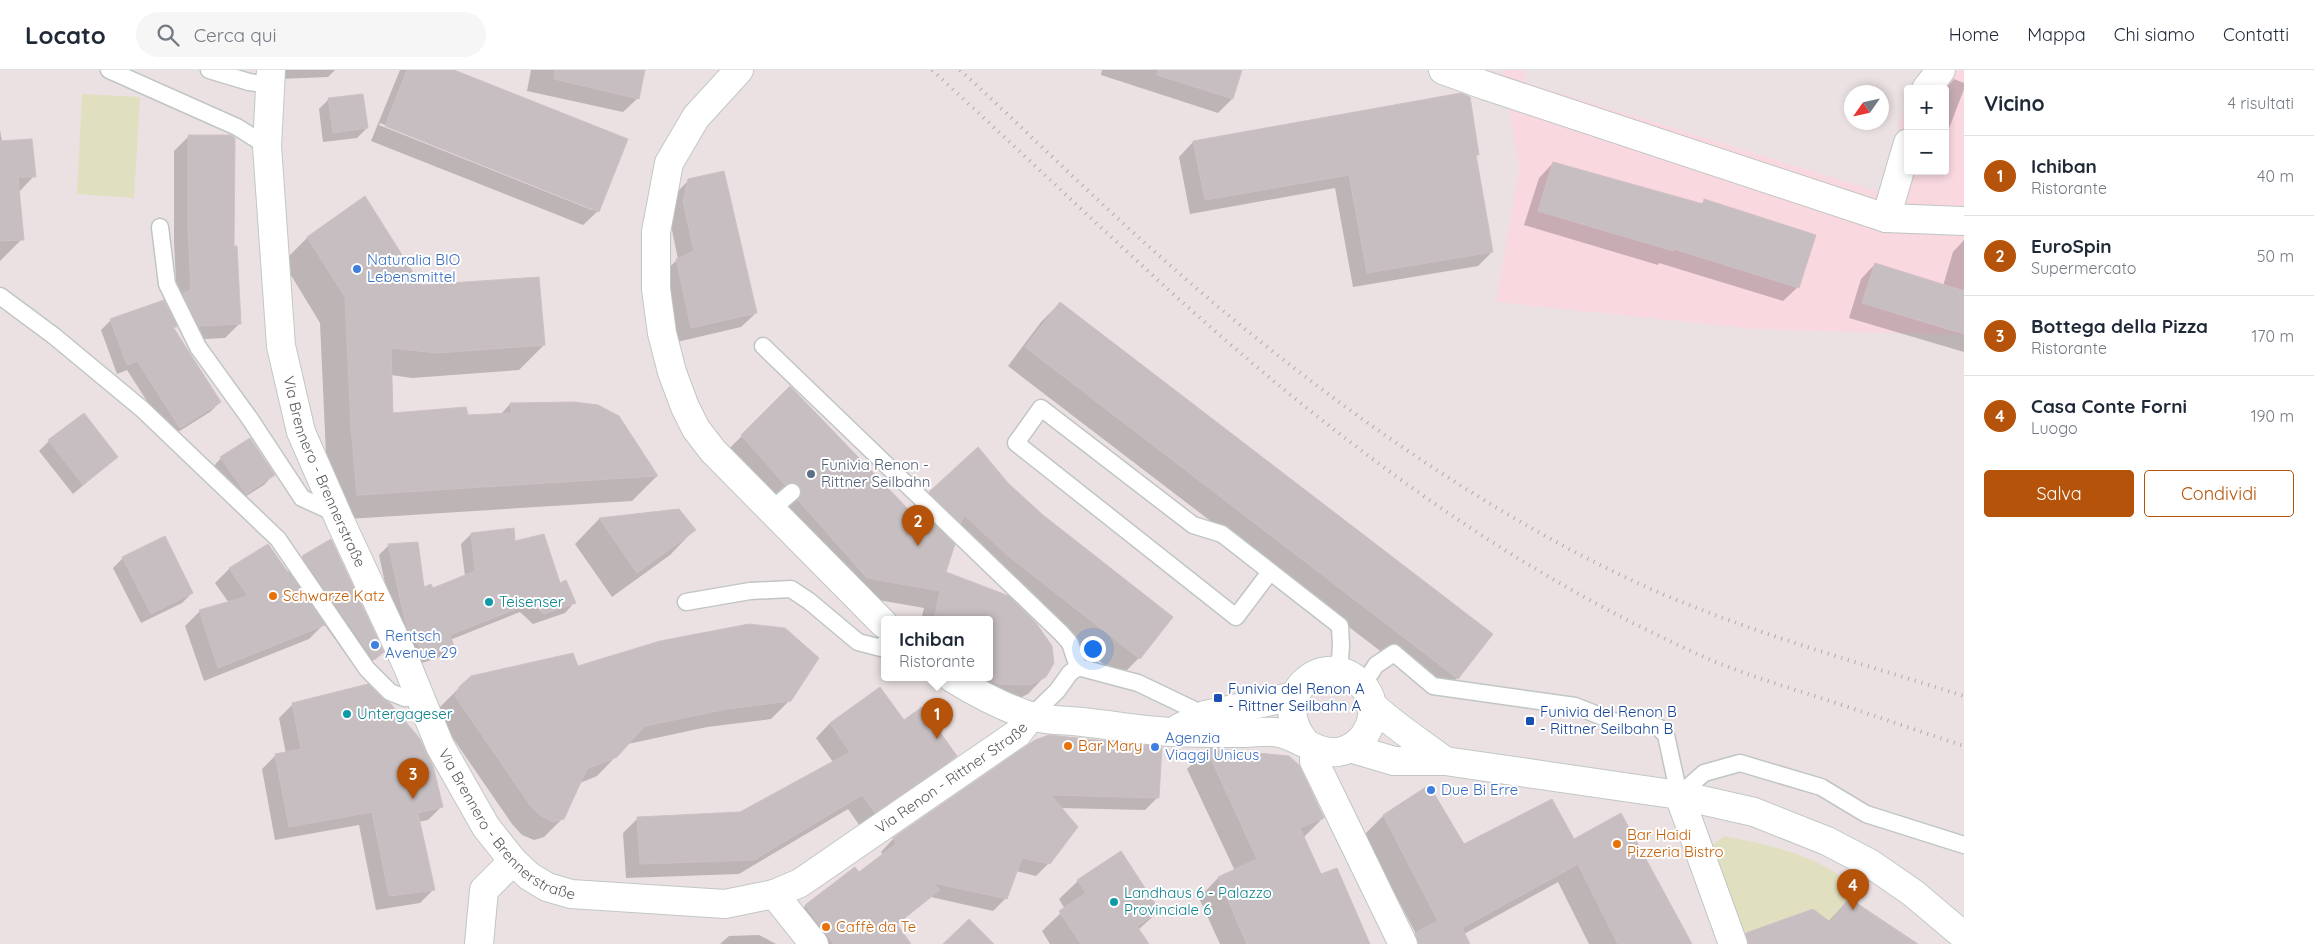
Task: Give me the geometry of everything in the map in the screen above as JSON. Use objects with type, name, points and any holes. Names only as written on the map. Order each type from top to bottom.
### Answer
[{"type":"street","points":[[739,70],[696,117],[669,162],[656,232],[656,289],[668,356],[685,407],[696,429],[713,451],[881,621]]},
{"type":"street","points":[[1443,70],[1886,218],[1964,221]]},
{"type":"street","points":[[1929,85],[1941,70]]},
{"type":"street","name":"Via Brennero - Brennerstraße","points":[[271,77],[267,146],[281,346],[301,432],[407,665],[440,746],[462,788],[486,827],[513,861],[529,876],[541,883],[571,894],[725,904],[774,894]]},
{"type":"street","points":[[1886,218],[1904,157]]},
{"type":"street","points":[[1403,944],[1314,761],[1310,745],[1297,732],[1292,708],[1294,696],[1302,684],[1312,676],[1325,671],[1339,671],[1352,676],[1390,722],[1409,733],[1445,761]]},
{"type":"street","points":[[957,681],[977,693],[1031,716]]},
{"type":"street","points":[[1350,748],[1368,730],[1372,718],[1367,695]]},
{"type":"street","points":[[1171,732],[1205,715],[1294,696]]},
{"type":"street","name":"Via Renon - Rittner Straße","points":[[774,894],[800,883],[1018,733],[1031,716],[1171,732],[1276,732],[1327,752],[1338,752],[1350,748],[1394,761],[1445,761],[1678,795],[1754,812],[1827,841],[1871,864],[1913,893],[1964,936]]},
{"type":"street","points":[[1678,795],[1733,944]]},
{"type":"street","points":[[479,944],[484,890],[513,861]]},
{"type":"street","points":[[774,894],[814,944]]},
{"type":"lane","points":[[109,70],[236,127],[267,146]]},
{"type":"lane","points":[[208,70],[249,82],[271,77]]},
{"type":"lane","points":[[160,228],[167,284],[198,347],[250,419],[302,498],[337,514]]},
{"type":"lane","points":[[0,296],[54,336],[142,409],[278,539],[367,669],[390,692],[405,698],[418,694]]},
{"type":"lane","points":[[763,346],[1061,633],[1070,643],[1078,667]]},
{"type":"lane","points":[[1270,572],[1236,617],[1016,443],[1041,408],[1193,525],[1222,534],[1340,626],[1339,671]]},
{"type":"lane","points":[[770,510],[792,492]]},
{"type":"lane","points":[[686,602],[750,591],[791,589],[809,600],[858,642],[881,647]]},
{"type":"lane","points":[[1367,695],[1376,665],[1394,653],[1432,686],[1575,706],[1622,724],[1648,723],[1658,727],[1666,735],[1678,795],[1704,774],[1740,763],[1821,788],[1866,814],[1964,845]]},
{"type":"lane","points":[[1078,667],[1138,683],[1205,715]]},
{"type":"lane","points":[[1031,716],[1057,691],[1070,673],[1078,667]]},
{"type":"shaded area","points":[[1503,70],[1523,70],[1527,83],[1880,192],[1904,111],[1904,175],[1949,175],[1949,85],[1913,85],[1922,70],[1964,70],[1964,335],[1756,329],[1496,302],[1519,169]]},
{"type":"green space","points":[[82,94],[140,97],[134,198],[77,194]]},
{"type":"green space","points":[[1724,836],[1795,853],[1812,860],[1843,879],[1855,891],[1830,922],[1813,909],[1743,934],[1712,846]]},
{"type":"building","points":[[407,70],[454,70],[628,139],[599,212],[385,126]]},
{"type":"building","points":[[555,70],[645,70],[639,99],[554,79]]},
{"type":"building","points":[[1158,70],[1242,70],[1233,99],[1157,75]]},
{"type":"building","points":[[1461,93],[1470,97],[1479,155],[1476,155],[1493,252],[1367,273],[1349,175],[1205,200],[1193,141]]},
{"type":"building","points":[[363,94],[368,128],[333,133],[328,98]]},
{"type":"building","points":[[188,135],[231,135],[235,138],[234,246],[237,246],[241,324],[199,326],[183,293],[191,290],[188,227]]},
{"type":"building","points":[[32,139],[36,177],[18,177],[24,240],[0,241],[0,141]]},
{"type":"building","points":[[1553,162],[1703,204],[1704,199],[1816,235],[1799,288],[1674,249],[1673,251],[1538,211]]},
{"type":"building","points":[[724,171],[757,313],[691,328],[676,259],[694,251],[683,201],[688,179]]},
{"type":"building","points":[[365,196],[421,285],[539,277],[545,345],[437,353],[391,348],[393,413],[466,407],[468,415],[512,413],[510,403],[574,402],[598,405],[619,416],[658,476],[357,495],[351,428],[345,297],[307,237]]},
{"type":"building","points":[[1875,263],[1964,291],[1964,334],[1862,303]]},
{"type":"building","points":[[164,300],[177,327],[173,327],[221,402],[180,428],[137,361],[127,365],[110,319]]},
{"type":"building","points":[[1060,302],[1493,634],[1458,679],[1025,347]]},
{"type":"building","points":[[790,386],[909,510],[914,505],[955,544],[946,572],[1009,596],[1036,623],[1052,646],[1054,663],[1046,677],[1030,685],[1000,684],[992,681],[993,616],[935,616],[940,591],[867,578],[798,500],[802,495],[799,485],[791,482],[785,485],[741,435]]},
{"type":"building","points":[[84,413],[118,457],[83,485],[48,440]]},
{"type":"building","points":[[250,438],[275,475],[246,494],[220,457]]},
{"type":"building","points":[[978,447],[1008,483],[1043,515],[1173,617],[1140,659],[1007,555],[964,515],[961,523],[929,492]]},
{"type":"building","points":[[679,509],[696,530],[637,573],[599,518]]},
{"type":"building","points":[[514,528],[515,541],[544,534],[560,583],[566,580],[576,603],[544,614],[531,603],[450,635],[454,646],[426,656],[415,641],[412,630],[409,632],[406,625],[388,544],[418,542],[424,587],[431,584],[433,588],[475,571],[471,533]]},
{"type":"building","points":[[165,536],[193,593],[151,614],[122,557]]},
{"type":"building","points":[[331,539],[384,652],[374,660],[302,556]]},
{"type":"building","points":[[268,544],[325,625],[218,668],[199,610],[248,596],[229,568]]},
{"type":"building","points":[[749,624],[785,628],[819,658],[791,701],[727,709],[645,726],[617,757],[587,769],[564,819],[553,822],[541,816],[530,805],[455,696],[459,687],[471,676],[573,653],[578,666],[660,641]]},
{"type":"building","points":[[368,684],[383,699],[390,703],[420,739],[433,766],[443,807],[418,813],[435,890],[389,896],[372,812],[289,827],[275,754],[301,749],[292,703]]},
{"type":"building","points":[[880,687],[904,720],[922,707],[957,756],[875,813],[862,795],[754,860],[640,864],[637,817],[740,812],[850,752],[830,723]]},
{"type":"building","points":[[1049,735],[1162,747],[1159,798],[1051,795],[1078,827],[1050,864],[1022,858],[1007,899],[933,883],[940,890],[897,924],[911,944],[834,944],[805,905],[855,867],[859,872],[896,844],[893,838],[1035,740]]},
{"type":"building","points":[[1206,748],[1289,756],[1299,765],[1324,818],[1300,828],[1321,874],[1337,868],[1370,944],[1247,944],[1218,877],[1257,859]]},
{"type":"building","points":[[1429,785],[1464,844],[1552,799],[1574,839],[1621,813],[1692,944],[1618,944],[1578,864],[1462,928],[1470,944],[1418,944],[1415,933],[1438,921],[1383,815]]},
{"type":"building","name":"Landhaus 6 - Palazzo Provinciale 6","points":[[1121,851],[1160,911],[1137,926],[1149,944],[1081,944],[1059,911],[1086,893],[1077,880]]},
{"type":"building","points":[[1849,898],[1918,944],[1748,944],[1746,933],[1813,909],[1830,922]]},
{"type":"building","points":[[969,919],[994,944],[943,944]]},
{"type":"railway","points":[[932,70],[1148,271],[1273,380],[1404,482],[1473,530],[1544,574],[1616,614],[1691,651],[1755,677],[1964,746]]},
{"type":"railway","points":[[960,70],[1111,212],[1215,304],[1327,393],[1445,475],[1567,548],[1669,597],[1794,643],[1964,696]]},
{"type":"place","name":"Naturalia BIO Lebensmittel","points":[[357,269]]},
{"type":"place","name":"Funivia Renon - Rittner Seilbahn","points":[[811,474]]},
{"type":"place","name":"EuroSpin","points":[[918,546]]},
{"type":"place","name":"Schwarze Katz","points":[[273,596]]},
{"type":"place","name":"Teisenser","points":[[489,602]]},
{"type":"place","name":"Rentsch Avenue 29","points":[[375,645]]},
{"type":"place","name":"Funivia del Renon A - Rittner Seilbahn A","points":[[1218,698]]},
{"type":"place","name":"Untergageser","points":[[347,714]]},
{"type":"place","name":"Funivia del Renon B - Rittner Seilbahn B","points":[[1530,721]]},
{"type":"place","name":"Ichiban","points":[[937,739]]},
{"type":"place","name":"Bar Mary","points":[[1068,746]]},
{"type":"place","name":"Agenzia Viaggi Unicus","points":[[1155,747]]},
{"type":"place","name":"Due Bi Erre","points":[[1431,790]]},
{"type":"place","name":"Bottega della Pizza","points":[[413,799]]},
{"type":"place","name":"Bar Haidi Pizzeria Bistro","points":[[1617,844]]},
{"type":"place","name":"Landhaus 6 - Palazzo Provinciale 6","points":[[1114,902]]},
{"type":"place","name":"Casa Conte Forni","points":[[1853,910]]},
{"type":"place","name":"Caffè da Te","points":[[826,927]]}]
